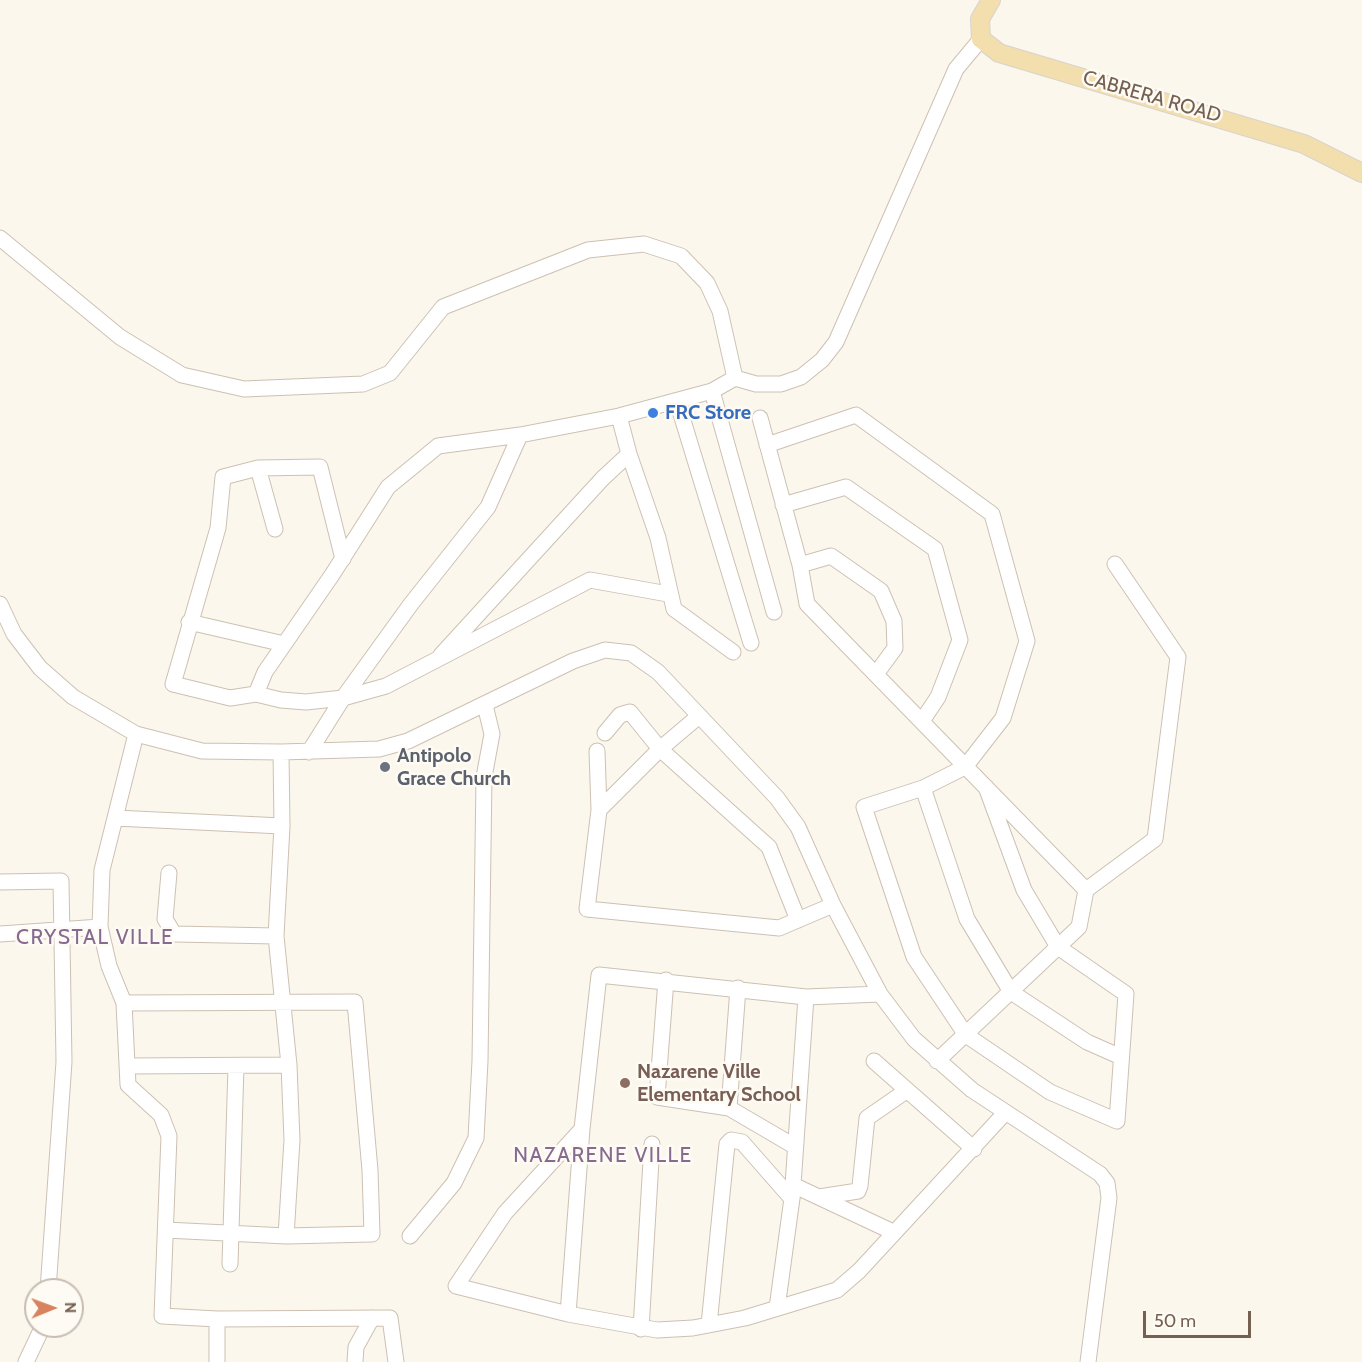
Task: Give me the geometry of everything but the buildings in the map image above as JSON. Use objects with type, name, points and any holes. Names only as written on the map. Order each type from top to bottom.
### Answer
[{"type":"main road","points":[[981,39],[980,19],[991,0]]},
{"type":"main road","name":"CABRERA ROAD","points":[[981,39],[999,53],[1222,117],[1304,144],[1362,173]]},
{"type":"street","points":[[256,694],[265,672],[343,559],[388,487],[438,446],[520,435],[619,416],[712,391],[735,378],[756,384],[781,384],[808,371],[822,360],[836,342],[947,87],[956,69],[981,39]]},
{"type":"street","points":[[0,238],[120,337],[182,375],[244,390],[363,384],[390,373],[443,307],[588,250],[644,244],[681,256],[707,283],[720,311],[735,378]]},
{"type":"street","points":[[712,391],[774,612]]},
{"type":"street","points":[[677,401],[751,643]]},
{"type":"street","points":[[767,445],[856,415],[992,514],[1027,641],[1004,718],[965,767],[923,788],[864,807],[914,957],[966,1035],[1050,1092],[1117,1121],[1126,994],[1058,947],[1024,890],[986,787]]},
{"type":"street","points":[[619,416],[629,454],[658,538],[668,594],[674,609],[733,652]]},
{"type":"street","points":[[760,418],[800,565],[807,604],[1086,890]]},
{"type":"street","points":[[309,752],[343,698],[411,604],[488,507],[520,435]]},
{"type":"street","points":[[433,663],[603,478],[629,454]]},
{"type":"street","points":[[343,559],[320,467],[258,468],[224,477],[218,528],[189,622],[173,684],[230,698],[256,694],[281,700],[306,702],[343,698],[386,686],[590,580],[668,594]]},
{"type":"street","points":[[258,468],[275,529]]},
{"type":"street","points":[[783,505],[846,487],[935,549],[960,640],[938,697],[922,721]]},
{"type":"street","points":[[800,565],[831,556],[881,591],[894,621],[895,648],[876,674]]},
{"type":"street","points":[[937,1061],[1079,927],[1086,890],[1155,839],[1178,657],[1115,564]]},
{"type":"street","points":[[0,604],[14,634],[40,668],[73,697],[136,734],[202,751],[309,752],[388,746],[408,741],[573,661],[605,650],[631,653],[658,672],[777,798],[798,827],[833,905],[880,994],[914,1039],[937,1061],[1005,1113],[1100,1174],[1107,1183],[1109,1198],[1088,1362]]},
{"type":"street","points":[[189,622],[284,644]]},
{"type":"street","points":[[410,1236],[454,1183],[476,1138],[484,777],[492,734],[485,705]]},
{"type":"street","points":[[605,733],[620,715],[630,712],[660,749],[770,847],[798,920]]},
{"type":"street","points":[[599,810],[660,749],[699,716]]},
{"type":"street","points":[[136,734],[102,870],[100,927],[110,966],[124,1003],[128,1085],[161,1115],[169,1136],[162,1316],[217,1319],[390,1318],[396,1362]]},
{"type":"street","points":[[597,751],[599,810],[587,909],[779,928],[833,905]]},
{"type":"street","points":[[281,752],[282,826],[276,936],[289,1065],[292,1140],[286,1236]]},
{"type":"street","points":[[923,788],[967,919],[1011,992],[1087,1042],[1121,1057]]},
{"type":"street","points":[[115,818],[282,826]]},
{"type":"street","points":[[169,873],[165,919],[174,934],[276,936]]},
{"type":"street","points":[[0,882],[62,881],[64,1062],[49,1278]]},
{"type":"street","points":[[0,934],[100,927]]},
{"type":"street","points":[[568,1314],[582,1129],[598,975],[666,980],[806,997],[880,994]]},
{"type":"street","points":[[666,980],[657,1097],[729,1108],[794,1146]]},
{"type":"street","points":[[729,1108],[738,988]]},
{"type":"street","points":[[777,1308],[792,1192],[806,997]]},
{"type":"street","points":[[124,1003],[355,1002],[370,1170],[372,1234],[286,1236],[166,1230]]},
{"type":"street","points":[[874,1061],[974,1149]]},
{"type":"street","points":[[127,1066],[289,1065]]},
{"type":"street","points":[[230,1264],[236,1066]]},
{"type":"street","points":[[819,1197],[858,1191],[867,1118],[906,1091]]},
{"type":"street","points":[[582,1129],[505,1213],[456,1286],[568,1314],[641,1329],[657,1330],[709,1324],[777,1308],[837,1290],[859,1271],[1005,1113]]},
{"type":"street","points":[[709,1324],[727,1144],[731,1140],[742,1142],[792,1192],[819,1197],[893,1232]]},
{"type":"street","points":[[641,1329],[652,1144]]},
{"type":"street","points":[[355,1362],[356,1347],[372,1318]]},
{"type":"street","points":[[217,1319],[217,1362]]},
{"type":"street","points":[[26,1362],[37,1338]]},
{"type":"place","name":"FRC Store","points":[[653,413]]},
{"type":"place","name":"Antipolo Grace Church","points":[[385,767]]},
{"type":"place","name":"Nazarene Ville Elementary School","points":[[625,1083]]},
{"type":"district","name":"CRYSTAL VILLE","points":[[95,938]]},
{"type":"district","name":"NAZARENE VILLE","points":[[603,1156]]}]
